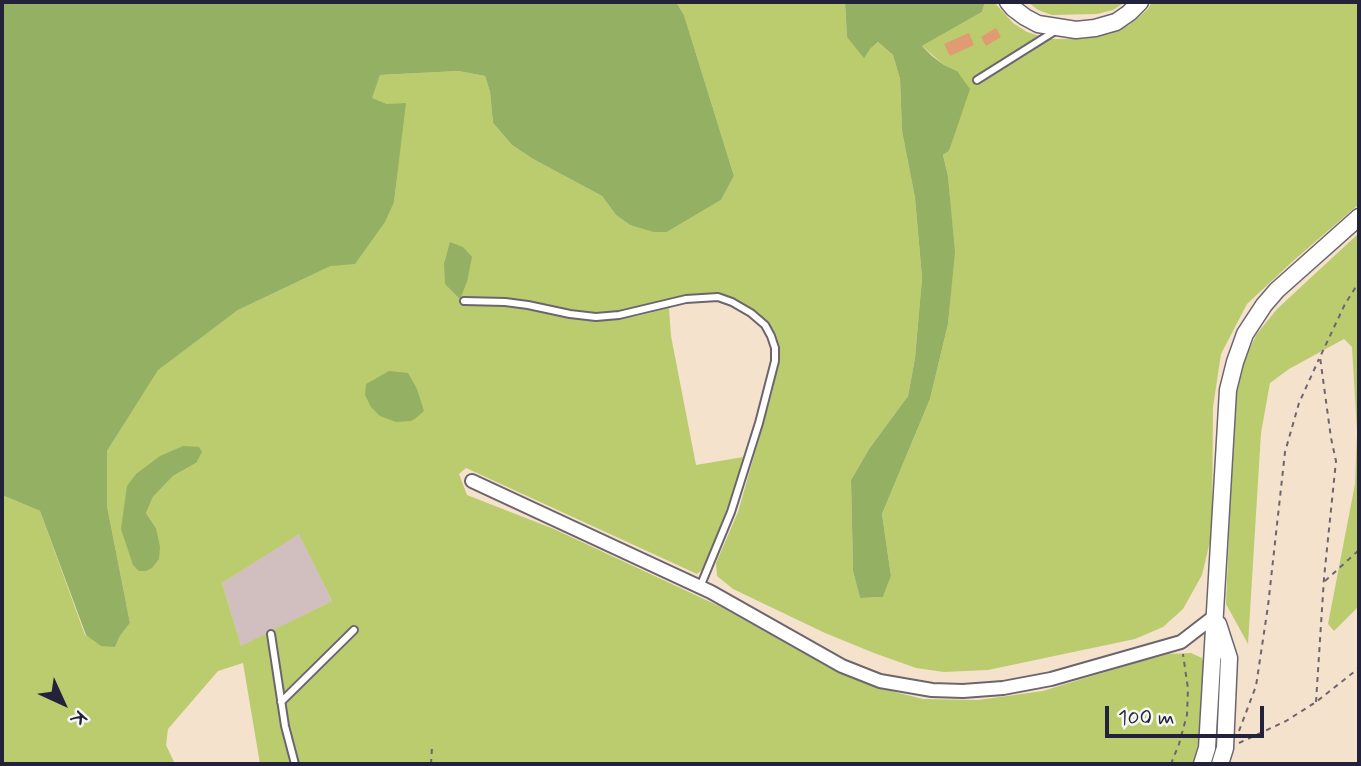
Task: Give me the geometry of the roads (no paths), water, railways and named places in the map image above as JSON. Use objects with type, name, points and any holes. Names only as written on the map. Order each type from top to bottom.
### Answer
[{"type":"street","points":[[1008,2],[1025,18],[1038,24],[1076,30],[1116,22],[1140,2]]},
{"type":"street","points":[[1202,764],[1207,748],[1228,390],[1235,362],[1245,334],[1264,305],[1277,290],[1359,217]]},
{"type":"street","points":[[472,481],[700,587],[842,666],[880,681],[932,690],[963,691],[1003,688],[1051,679],[1181,642],[1216,615]]},
{"type":"street","points":[[1216,615],[1229,658],[1225,748],[1220,764]]},
{"type":"lane","points":[[977,80],[1059,28]]},
{"type":"lane","points":[[464,301],[505,302],[596,317],[619,315],[686,299],[718,297],[751,313],[765,325],[775,348],[775,361],[731,512],[700,587]]},
{"type":"lane","points":[[281,702],[354,630]]},
{"type":"lane","points":[[271,635],[285,726],[295,764]]}]
